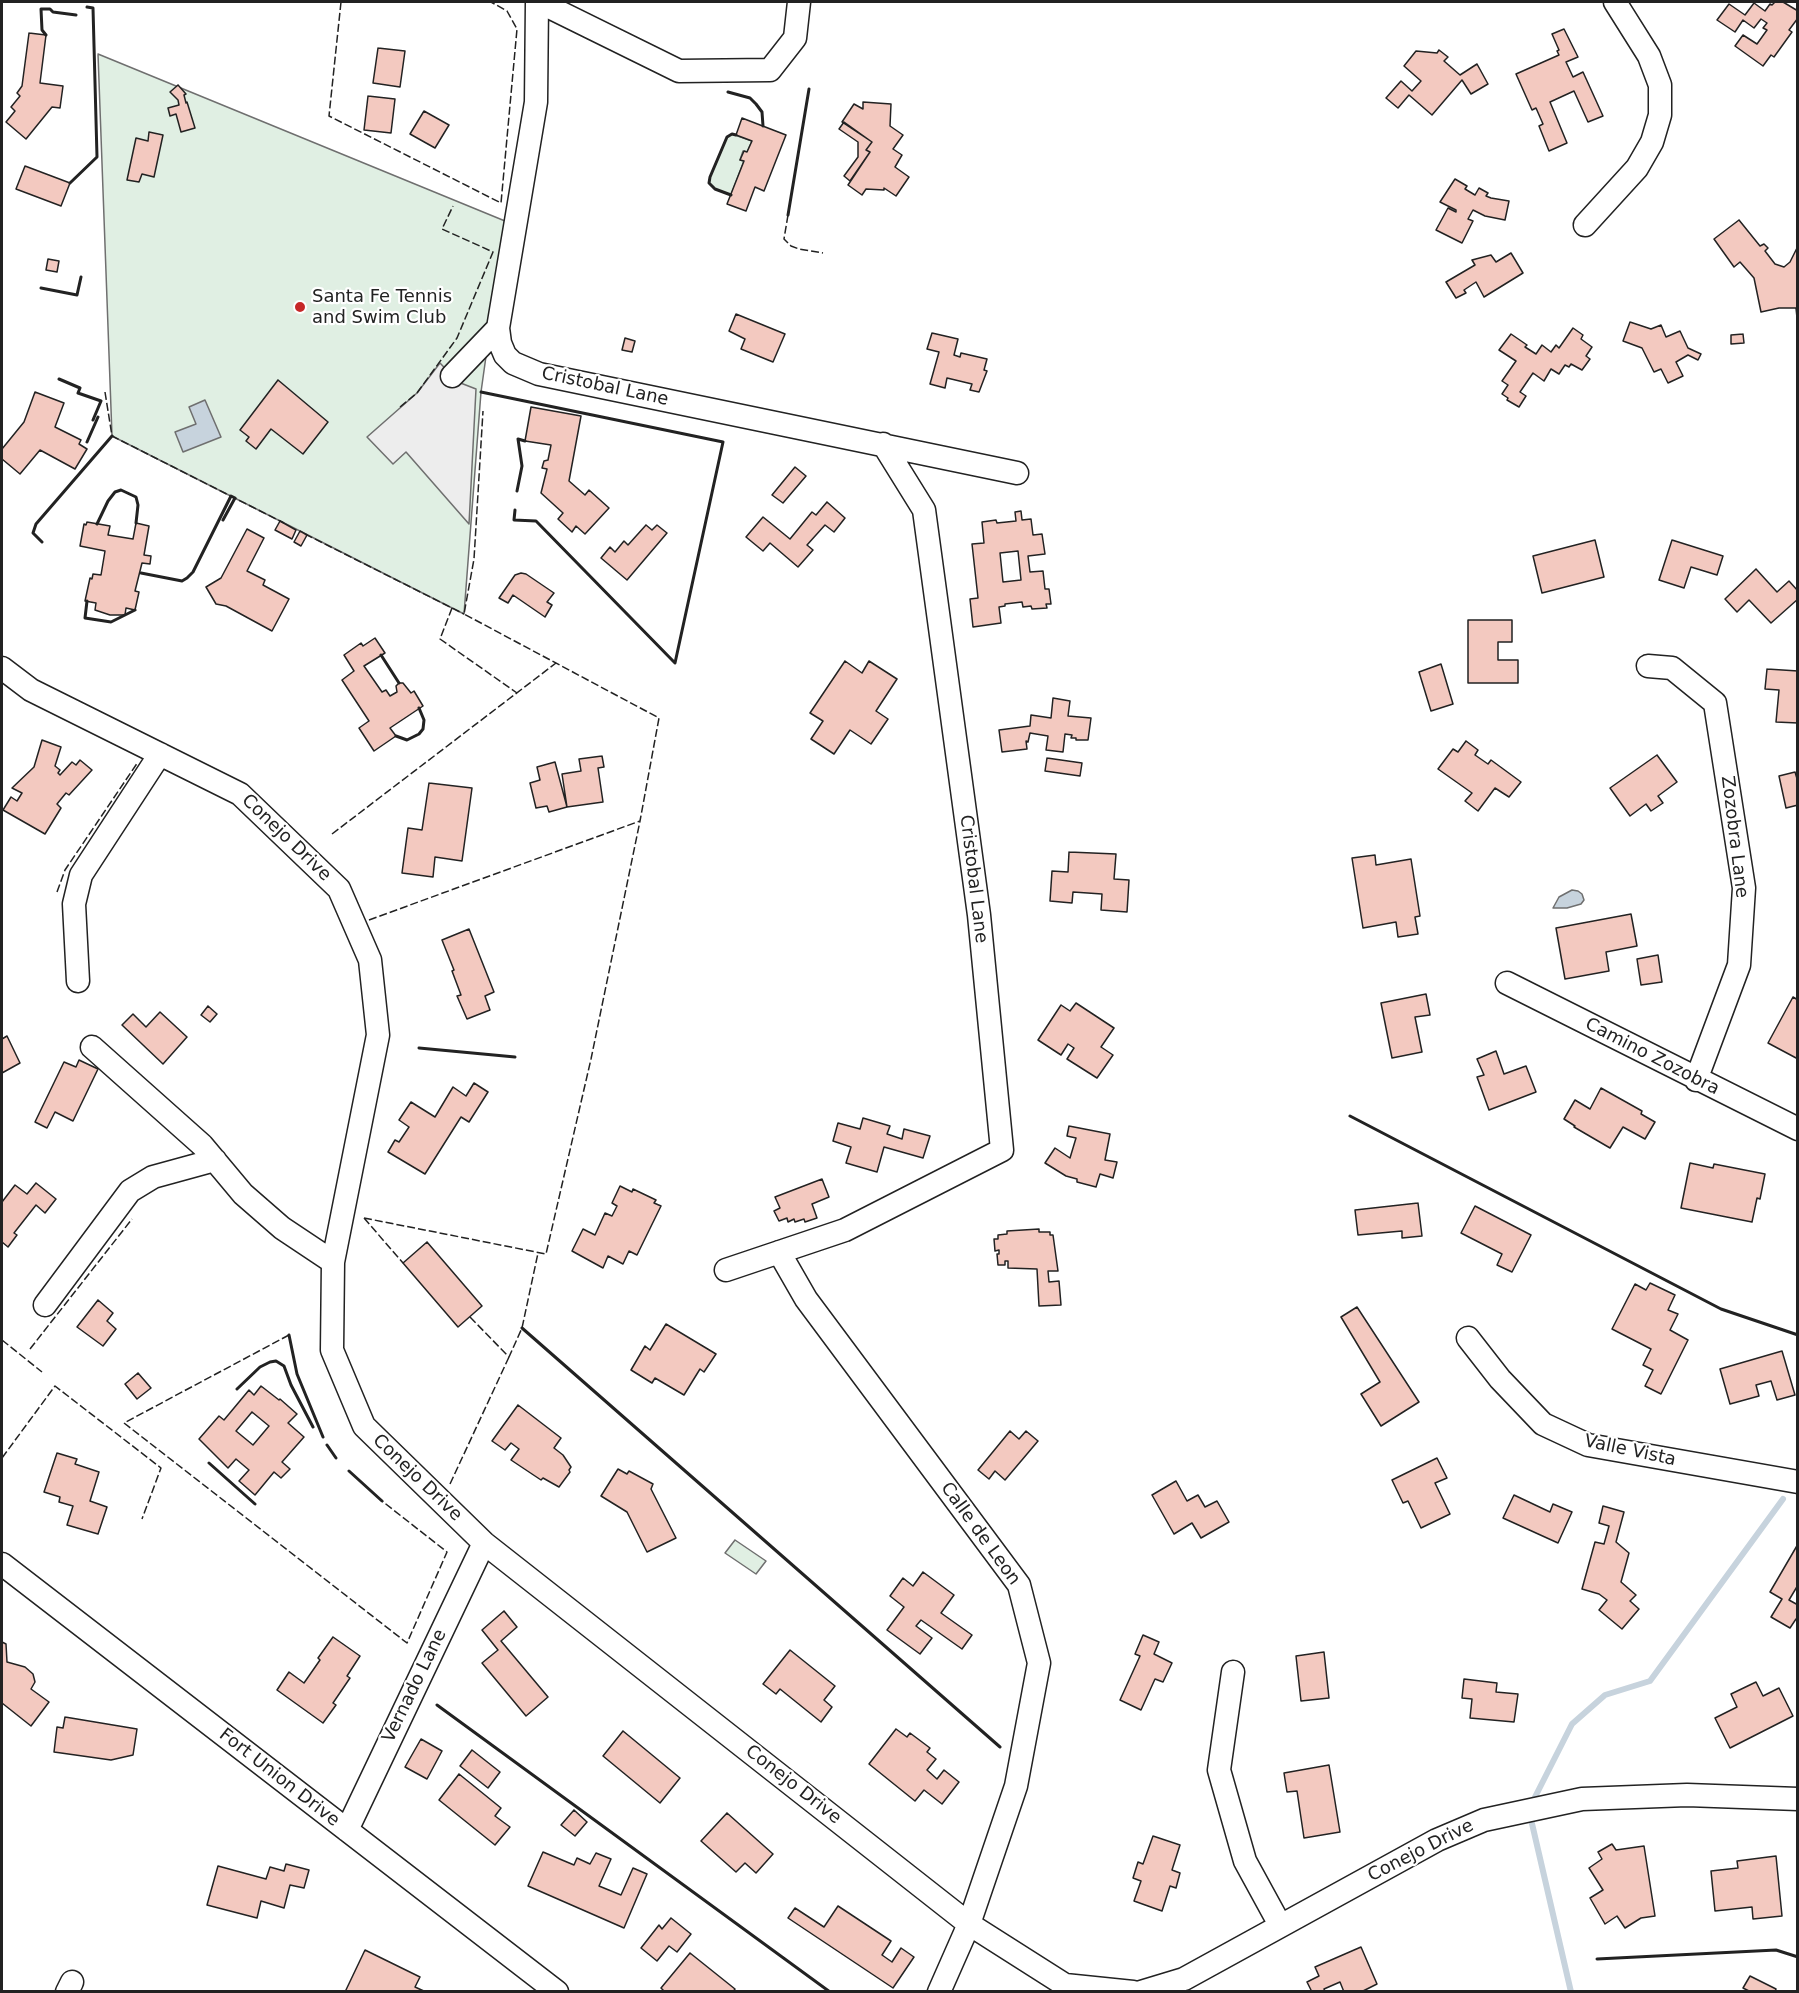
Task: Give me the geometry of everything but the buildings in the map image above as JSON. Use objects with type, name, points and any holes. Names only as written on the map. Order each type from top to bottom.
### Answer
[{"type":"street","points":[[538,2],[678,71],[770,70],[795,38],[799,2]]},
{"type":"street","name":"Cristobal Lane","points":[[538,2],[536,102],[498,328],[505,355],[513,363],[539,374],[1017,473]]},
{"type":"street","points":[[1585,225],[1636,168],[1652,142],[1660,115],[1660,85],[1649,56],[1615,2]]},
{"type":"street","points":[[452,376],[498,328]]},
{"type":"street","name":"Cristobal Lane","points":[[779,1252],[845,1230],[1002,1150],[979,915],[924,510],[883,444]]},
{"type":"street","name":"Zozobra Lane","points":[[1648,666],[1672,668],[1716,704],[1744,888],[1739,965],[1696,1080]]},
{"type":"street","name":"Conejo Drive","points":[[2,668],[31,690],[240,794],[339,889],[370,960],[378,1035],[333,1262],[332,1350],[364,1426],[484,1543],[969,1924],[1065,1985],[1133,1992]]},
{"type":"street","points":[[78,981],[74,904],[81,875],[160,754]]},
{"type":"street","name":"Camino Zozobra","points":[[1506,983],[1797,1129]]},
{"type":"street","points":[[92,1047],[194,1138],[243,1194],[282,1228],[333,1262]]},
{"type":"street","points":[[45,1305],[130,1191],[153,1177],[215,1160]]},
{"type":"street","points":[[726,1270],[779,1252]]},
{"type":"street","name":"Calle de Leon","points":[[779,1252],[806,1299],[1019,1585],[1039,1663],[1016,1786],[969,1924],[939,1992]]},
{"type":"street","name":"Valle Vista","points":[[1468,1338],[1500,1379],[1543,1424],[1588,1445],[1797,1482]]},
{"type":"street","name":"Vernado Lane","points":[[347,1830],[484,1543]]},
{"type":"street","name":"Fort Union Drive","points":[[2,1564],[557,1992]]},
{"type":"street","points":[[1233,1672],[1219,1770],[1245,1861],[1281,1926]]},
{"type":"street","name":"Conejo Drive","points":[[1141,1992],[1184,1979],[1437,1840],[1484,1820],[1582,1799],[1687,1795],[1797,1799]]},
{"type":"green space","name":"Santa Fe Tennis and Swim Club","points":[[98,54],[505,221],[481,392],[464,614],[112,436]]},
{"type":"green space","points":[[732,134],[752,141],[747,152],[743,151],[740,160],[744,161],[731,195],[715,189],[709,183],[727,137]]},
{"type":"green space","points":[[735,1540],[766,1561],[756,1574],[725,1553]]},
{"type":"shaded area","points":[[440,363],[458,382],[476,389],[469,524],[406,452],[393,464],[367,437],[417,393]]},
{"type":"shaded area","points":[[205,400],[221,437],[183,452],[175,432],[196,424],[189,407]]},
{"type":"shaded area","points":[[1572,890],[1582,894],[1584,900],[1581,904],[1567,908],[1553,908],[1559,897]]},
{"type":"waterway","points":[[1532,1803],[1572,1724],[1605,1695],[1650,1681],[1783,1499]]},
{"type":"waterway","points":[[1530,1815],[1571,1992]]},
{"type":"fence","points":[[341,2],[329,116],[501,203],[517,29],[507,11],[491,2]]},
{"type":"fence","points":[[400,407],[417,393],[457,338],[493,252],[442,229],[453,206]]},
{"type":"fence","points":[[788,215],[784,239],[791,246],[799,249],[823,253]]},
{"type":"fence","points":[[105,392],[112,436],[284,523]]},
{"type":"fence","points":[[369,920],[640,821],[659,718],[464,614],[474,559],[483,411]]},
{"type":"fence","points":[[305,534],[464,614]]},
{"type":"fence","points":[[452,608],[440,639],[517,693]]},
{"type":"fence","points":[[332,834],[556,663]]},
{"type":"fence","points":[[57,892],[65,870],[138,762]]},
{"type":"fence","points":[[364,1218],[546,1254],[591,1059],[640,821]]},
{"type":"fence","points":[[364,1218],[403,1263]]},
{"type":"fence","points":[[30,1349],[132,1219]]},
{"type":"fence","points":[[470,1317],[509,1357],[522,1328],[538,1253]]},
{"type":"fence","points":[[289,1335],[124,1423],[407,1643],[447,1552],[382,1501]]},
{"type":"fence","points":[[2,1340],[42,1372]]},
{"type":"fence","points":[[450,1484],[509,1357]]},
{"type":"fence","points":[[2,1458],[55,1386],[161,1468],[142,1519]]},
{"type":"wall","points":[[70,183],[97,157],[93,8],[87,7]]},
{"type":"wall","points":[[46,35],[42,30],[41,9],[76,15]]},
{"type":"wall","points":[[788,215],[809,89]]},
{"type":"wall","points":[[728,92],[750,98],[762,112],[763,126]]},
{"type":"wall","points":[[731,195],[715,189],[709,183],[727,137],[732,134],[736,135]]},
{"type":"wall","points":[[41,288],[77,295],[81,277]]},
{"type":"wall","points":[[59,379],[80,388],[78,393],[101,401],[93,420]]},
{"type":"wall","points":[[481,392],[723,442],[675,663],[536,521],[514,520],[515,510]]},
{"type":"wall","points":[[87,442],[98,417]]},
{"type":"wall","points":[[42,542],[33,533],[36,524],[112,436]]},
{"type":"wall","points":[[517,491],[522,466],[518,439],[525,441]]},
{"type":"wall","points":[[97,524],[108,501],[115,492],[121,490],[136,497],[138,505],[136,523]]},
{"type":"wall","points":[[141,573],[182,581],[187,578],[193,572],[231,496],[235,498],[223,520]]},
{"type":"wall","points":[[87,601],[85,618],[111,622],[135,610]]},
{"type":"wall","points":[[381,655],[399,683]]},
{"type":"wall","points":[[396,736],[407,740],[419,734],[423,729],[424,720],[419,708]]},
{"type":"wall","points":[[419,1048],[515,1057]]},
{"type":"wall","points":[[1350,1116],[1721,1309],[1798,1335]]},
{"type":"wall","points":[[522,1328],[1000,1747]]},
{"type":"wall","points":[[289,1335],[297,1374],[323,1437]]},
{"type":"wall","points":[[237,1389],[260,1367],[276,1361],[284,1366],[291,1385],[313,1427]]},
{"type":"wall","points":[[327,1445],[336,1458]]},
{"type":"wall","points":[[209,1463],[255,1504]]},
{"type":"wall","points":[[349,1471],[382,1501]]},
{"type":"wall","points":[[437,1705],[830,1992]]},
{"type":"wall","points":[[1597,1959],[1776,1950],[1798,1957]]},
{"type":"place","name":"Santa Fe Tennis and Swim Club","points":[[300,307]]}]
